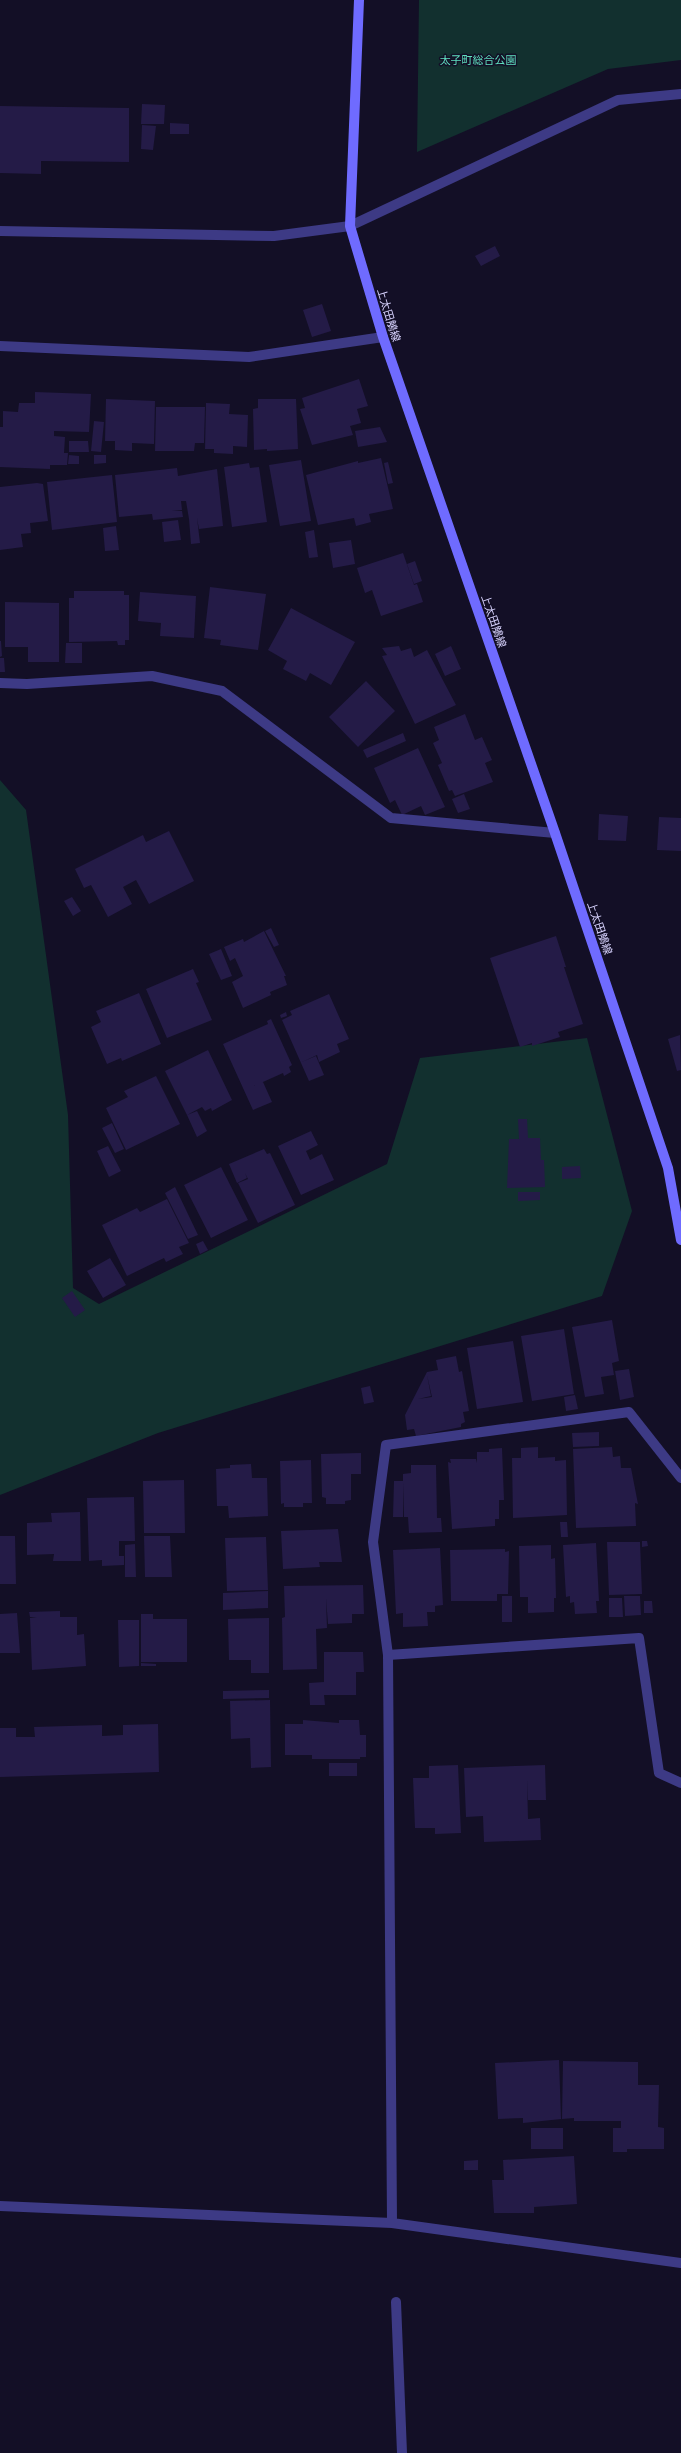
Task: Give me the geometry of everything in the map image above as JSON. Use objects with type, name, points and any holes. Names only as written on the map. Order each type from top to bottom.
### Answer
[{"type":"main road","name":"上太田鵤線","points":[[359,0],[350,226],[383,337],[555,832],[668,1168],[681,1240]]},
{"type":"street","points":[[0,231],[274,236],[350,226],[618,100],[681,94]]},
{"type":"street","points":[[0,346],[249,357],[383,337]]},
{"type":"street","points":[[0,683],[27,684],[152,676],[222,691],[391,818],[555,832]]},
{"type":"street","points":[[392,2223],[388,1655],[373,1542],[386,1445],[629,1412],[681,1478]]},
{"type":"street","points":[[388,1655],[639,1638],[659,1773],[681,1783]]},
{"type":"street","points":[[0,2206],[392,2223],[681,2263]]},
{"type":"street","points":[[396,2302],[402,2453]]},
{"type":"green space","name":"太子町総合公園","points":[[419,0],[681,0],[681,60],[608,69],[417,152]]},
{"type":"green space","points":[[0,780],[26,810],[68,1115],[73,1288],[99,1304],[387,1164],[420,1058],[587,1038],[632,1211],[602,1296],[158,1433],[0,1495]]},
{"type":"building","points":[[142,104],[165,105],[164,124],[141,124]]},
{"type":"building","points":[[0,106],[129,108],[129,162],[41,161],[41,174],[0,173]]},
{"type":"building","points":[[170,123],[189,124],[189,134],[170,134]]},
{"type":"building","points":[[142,125],[156,126],[153,150],[141,149]]},
{"type":"building","points":[[495,246],[500,256],[481,266],[475,256]]},
{"type":"building","points":[[322,304],[331,331],[312,337],[303,310]]},
{"type":"building","points":[[359,379],[368,406],[357,409],[361,423],[350,426],[353,435],[312,445],[300,409],[305,408],[302,398]]},
{"type":"building","points":[[35,392],[91,394],[89,432],[54,431],[54,436],[65,437],[64,453],[68,453],[67,465],[50,465],[50,469],[0,467],[0,427],[3,427],[3,411],[18,412],[19,403],[35,403]]},
{"type":"building","points":[[106,399],[155,401],[154,444],[132,443],[132,451],[115,450],[115,441],[105,441]]},
{"type":"building","points":[[258,399],[296,399],[298,449],[267,451],[267,449],[254,450],[253,409],[258,408]]},
{"type":"building","points":[[206,403],[230,404],[229,414],[248,415],[247,447],[233,446],[233,454],[214,453],[214,449],[205,449]]},
{"type":"building","points":[[156,407],[205,407],[204,443],[195,443],[194,451],[155,451]]},
{"type":"building","points":[[94,421],[104,422],[101,452],[91,451]]},
{"type":"building","points":[[380,427],[387,442],[358,447],[355,431]]},
{"type":"building","points":[[69,441],[88,441],[89,452],[69,452]]},
{"type":"building","points":[[69,455],[79,456],[79,464],[68,464]]},
{"type":"building","points":[[94,455],[106,455],[106,463],[94,464]]},
{"type":"building","points":[[381,458],[393,509],[369,514],[371,522],[356,526],[354,518],[318,525],[306,475],[358,461],[358,463]]},
{"type":"building","points":[[301,460],[311,521],[280,526],[269,465]]},
{"type":"building","points":[[388,462],[393,483],[388,484],[384,463]]},
{"type":"building","points":[[249,463],[250,468],[259,467],[267,522],[232,527],[224,467]]},
{"type":"building","points":[[177,468],[178,476],[217,469],[223,526],[199,529],[197,518],[200,543],[191,544],[186,501],[181,501],[182,510],[172,511],[182,511],[183,517],[153,520],[152,514],[119,517],[115,475]]},
{"type":"building","points":[[112,475],[117,522],[52,530],[47,482]]},
{"type":"building","points":[[37,483],[43,484],[48,521],[30,523],[31,533],[21,534],[23,547],[0,550],[0,487]]},
{"type":"building","points":[[178,520],[181,540],[164,542],[162,522]]},
{"type":"building","points":[[116,526],[119,550],[105,551],[103,528]]},
{"type":"building","points":[[314,530],[318,557],[309,558],[305,532]]},
{"type":"building","points":[[351,540],[355,564],[333,568],[329,543]]},
{"type":"building","points":[[403,553],[414,585],[417,584],[423,602],[381,616],[372,590],[365,593],[357,568]]},
{"type":"building","points":[[415,561],[422,581],[414,584],[407,564]]},
{"type":"building","points":[[210,587],[266,594],[258,650],[220,645],[221,640],[204,638]]},
{"type":"building","points":[[74,591],[124,591],[124,595],[129,595],[129,640],[125,640],[125,645],[118,645],[117,641],[69,642],[69,598],[74,598]]},
{"type":"building","points":[[140,592],[196,596],[194,638],[160,636],[161,623],[138,621]]},
{"type":"building","points":[[5,602],[59,603],[59,662],[28,662],[28,647],[5,647]]},
{"type":"building","points":[[291,608],[355,642],[331,685],[310,673],[306,681],[283,669],[287,661],[268,650]]},
{"type":"building","points":[[0,641],[2,656],[0,657]]},
{"type":"building","points":[[66,643],[82,643],[82,663],[65,663]]},
{"type":"building","points":[[399,646],[401,651],[411,648],[414,657],[427,650],[456,705],[415,724],[382,656],[387,655],[382,648]]},
{"type":"building","points":[[451,646],[461,669],[445,676],[435,654]]},
{"type":"building","points":[[0,658],[4,658],[5,672],[0,672]]},
{"type":"building","points":[[366,681],[395,711],[358,747],[329,717]]},
{"type":"building","points":[[465,714],[475,740],[482,737],[492,760],[485,763],[493,782],[455,796],[452,790],[449,791],[438,765],[442,763],[433,743],[439,740],[434,727]]},
{"type":"building","points":[[403,733],[406,741],[367,758],[363,750]]},
{"type":"building","points":[[418,748],[445,807],[425,815],[421,806],[402,815],[395,800],[390,803],[374,768]]},
{"type":"building","points":[[464,794],[470,809],[458,813],[452,799]]},
{"type":"building","points":[[599,814],[628,816],[626,841],[598,840]]},
{"type":"building","points":[[659,817],[681,818],[681,851],[657,850]]},
{"type":"building","points":[[169,831],[194,881],[149,904],[136,880],[123,887],[132,904],[108,917],[91,885],[84,888],[75,869],[143,835],[146,842]]},
{"type":"building","points":[[72,897],[81,911],[73,916],[64,901]]},
{"type":"building","points":[[271,928],[279,945],[274,947],[265,931]]},
{"type":"building","points":[[264,931],[286,976],[284,976],[287,985],[270,992],[271,995],[243,1008],[232,982],[243,976],[235,958],[230,961],[224,947],[243,939],[244,942]]},
{"type":"building","points":[[556,936],[566,967],[564,967],[583,1024],[558,1032],[560,1037],[532,1046],[532,1043],[520,1047],[490,958]]},
{"type":"building","points":[[221,949],[232,976],[221,980],[209,954]]},
{"type":"building","points":[[193,969],[199,982],[196,983],[212,1020],[167,1038],[146,989]]},
{"type":"building","points":[[139,993],[161,1044],[122,1061],[121,1058],[107,1064],[91,1027],[101,1022],[96,1011]]},
{"type":"building","points":[[329,994],[349,1039],[337,1044],[340,1052],[319,1062],[317,1055],[302,1062],[316,1056],[324,1075],[309,1081],[282,1020],[292,1015],[290,1011]]},
{"type":"building","points":[[286,1012],[287,1016],[281,1018],[280,1015]]},
{"type":"building","points":[[271,1019],[292,1065],[289,1067],[291,1072],[284,1076],[283,1073],[254,1086],[263,1082],[272,1102],[253,1110],[223,1044],[268,1024],[267,1021]]},
{"type":"building","points":[[680,1035],[681,1070],[677,1071],[668,1039]]},
{"type":"building","points":[[208,1050],[232,1100],[212,1111],[211,1108],[205,1111],[202,1107],[187,1115],[165,1071]]},
{"type":"building","points":[[156,1076],[180,1124],[126,1150],[106,1108],[128,1097],[124,1091]]},
{"type":"building","points":[[197,1111],[207,1131],[197,1137],[187,1115]]},
{"type":"building","points":[[518,1119],[527,1119],[528,1138],[540,1138],[541,1160],[544,1160],[545,1187],[507,1188],[509,1139],[519,1139]]},
{"type":"building","points":[[112,1123],[124,1149],[115,1153],[102,1128]]},
{"type":"building","points":[[311,1131],[318,1145],[306,1151],[310,1160],[322,1154],[334,1180],[301,1195],[278,1146]]},
{"type":"building","points":[[108,1146],[121,1171],[109,1177],[97,1151]]},
{"type":"building","points":[[264,1149],[267,1154],[270,1153],[295,1205],[258,1223],[238,1183],[248,1179],[245,1173],[247,1178],[237,1183],[229,1164]]},
{"type":"building","points":[[580,1166],[581,1178],[562,1179],[562,1167]]},
{"type":"building","points":[[221,1167],[248,1220],[211,1238],[184,1185]]},
{"type":"building","points":[[175,1187],[198,1235],[188,1239],[165,1193]]},
{"type":"building","points":[[518,1192],[540,1192],[540,1200],[518,1201]]},
{"type":"building","points":[[167,1199],[189,1243],[179,1247],[183,1254],[166,1262],[164,1258],[127,1276],[102,1225],[137,1208],[140,1212]]},
{"type":"building","points":[[203,1241],[208,1250],[200,1254],[196,1244]]},
{"type":"building","points":[[110,1258],[126,1285],[103,1298],[87,1271]]},
{"type":"building","points":[[72,1291],[85,1310],[75,1317],[62,1298]]},
{"type":"building","points":[[612,1320],[619,1361],[612,1363],[614,1375],[601,1377],[604,1394],[585,1397],[572,1327]]},
{"type":"building","points":[[564,1329],[574,1394],[532,1401],[521,1336]]},
{"type":"building","points":[[513,1341],[523,1402],[477,1409],[467,1348]]},
{"type":"building","points":[[456,1356],[459,1372],[462,1371],[469,1411],[463,1412],[465,1422],[461,1424],[461,1427],[416,1436],[414,1429],[407,1430],[405,1415],[427,1372],[438,1370],[436,1360]],"holes":[[[427,1375],[432,1397],[418,1399],[431,1396]]]},
{"type":"building","points":[[629,1369],[634,1397],[620,1400],[615,1371]]},
{"type":"building","points":[[370,1386],[374,1402],[364,1404],[361,1388]]},
{"type":"building","points":[[575,1395],[578,1409],[566,1411],[564,1397]]},
{"type":"building","points":[[599,1432],[599,1446],[573,1447],[572,1433]]},
{"type":"building","points":[[538,1447],[538,1458],[555,1457],[555,1461],[566,1460],[567,1515],[513,1518],[512,1458],[521,1458],[521,1448]]},
{"type":"building","points":[[612,1447],[613,1457],[620,1456],[621,1468],[631,1468],[638,1504],[635,1503],[636,1526],[576,1528],[573,1449]]},
{"type":"building","points":[[502,1448],[504,1500],[499,1500],[499,1519],[495,1519],[495,1526],[452,1529],[448,1462],[451,1463],[450,1459],[476,1459],[477,1463],[477,1452],[489,1452],[489,1449]]},
{"type":"building","points":[[361,1453],[361,1474],[351,1474],[351,1500],[345,1501],[345,1504],[326,1504],[326,1498],[322,1497],[321,1454]]},
{"type":"building","points":[[311,1460],[312,1503],[303,1503],[303,1507],[284,1507],[284,1503],[281,1504],[280,1461]]},
{"type":"building","points":[[251,1464],[252,1478],[267,1478],[268,1516],[229,1518],[228,1506],[217,1506],[216,1469],[230,1468],[230,1465]]},
{"type":"building","points":[[411,1465],[436,1465],[437,1518],[441,1518],[442,1532],[409,1533],[408,1517],[404,1517],[403,1483],[403,1517],[393,1517],[394,1481],[403,1481],[403,1474],[411,1473]]},
{"type":"building","points":[[184,1480],[185,1533],[144,1533],[143,1481]]},
{"type":"building","points":[[134,1497],[135,1541],[119,1541],[119,1556],[124,1556],[124,1565],[102,1566],[102,1560],[89,1561],[87,1498]]},
{"type":"building","points":[[80,1512],[81,1561],[53,1561],[54,1554],[27,1555],[27,1523],[52,1522],[51,1513]]},
{"type":"building","points":[[560,1522],[567,1522],[568,1537],[561,1537]]},
{"type":"building","points":[[338,1529],[342,1562],[319,1562],[320,1567],[283,1569],[281,1531]]},
{"type":"building","points":[[0,1536],[15,1536],[16,1584],[0,1584]]},
{"type":"building","points":[[144,1536],[170,1536],[172,1577],[145,1577]]},
{"type":"building","points":[[266,1537],[268,1590],[227,1591],[225,1538]]},
{"type":"building","points":[[642,1541],[647,1541],[648,1546],[642,1547]]},
{"type":"building","points":[[607,1542],[640,1542],[642,1594],[609,1595]]},
{"type":"building","points":[[596,1543],[599,1601],[596,1601],[597,1613],[575,1614],[574,1602],[570,1603],[570,1596],[566,1597],[563,1545]]},
{"type":"building","points":[[135,1544],[136,1577],[125,1577],[125,1545]]},
{"type":"building","points":[[551,1545],[551,1559],[555,1558],[556,1598],[554,1598],[554,1612],[528,1613],[528,1597],[520,1597],[519,1546]]},
{"type":"building","points":[[440,1548],[443,1605],[435,1606],[435,1612],[427,1612],[428,1626],[403,1627],[403,1613],[396,1614],[393,1550]]},
{"type":"building","points":[[505,1549],[505,1552],[509,1551],[508,1594],[497,1594],[497,1601],[451,1601],[450,1550]]},
{"type":"building","points":[[363,1585],[364,1614],[352,1614],[352,1623],[328,1624],[326,1598],[327,1628],[316,1629],[317,1669],[283,1670],[282,1618],[285,1617],[284,1586]]},
{"type":"building","points":[[268,1591],[268,1608],[223,1610],[223,1593]]},
{"type":"building","points":[[502,1596],[512,1596],[512,1622],[502,1622]]},
{"type":"building","points":[[624,1596],[640,1596],[641,1615],[625,1616]]},
{"type":"building","points":[[609,1598],[622,1598],[623,1617],[609,1617]]},
{"type":"building","points":[[644,1601],[652,1601],[653,1613],[644,1613]]},
{"type":"building","points":[[60,1611],[60,1617],[77,1617],[77,1635],[84,1634],[86,1666],[32,1670],[30,1618],[37,1617],[30,1617],[29,1612]]},
{"type":"building","points":[[17,1613],[20,1653],[0,1653],[0,1614]]},
{"type":"building","points":[[141,1614],[153,1614],[153,1619],[187,1619],[187,1662],[141,1662]]},
{"type":"building","points":[[269,1618],[269,1673],[251,1673],[251,1660],[229,1660],[228,1619]]},
{"type":"building","points":[[118,1620],[139,1620],[139,1666],[119,1667]]},
{"type":"building","points":[[324,1652],[363,1652],[364,1672],[356,1672],[356,1695],[324,1695],[325,1705],[310,1705],[309,1683],[324,1682]]},
{"type":"building","points":[[141,1663],[156,1664],[156,1666],[141,1666]]},
{"type":"building","points":[[269,1690],[269,1698],[223,1699],[223,1691]]},
{"type":"building","points":[[270,1700],[271,1767],[251,1768],[250,1738],[231,1739],[230,1701]]},
{"type":"building","points":[[303,1720],[339,1723],[339,1720],[359,1720],[360,1735],[366,1735],[366,1757],[360,1757],[360,1759],[312,1759],[312,1755],[285,1755],[285,1724],[303,1724]]},
{"type":"building","points":[[158,1724],[159,1772],[0,1777],[0,1728],[16,1728],[16,1737],[35,1737],[34,1727],[102,1725],[102,1736],[123,1735],[123,1725]]},
{"type":"building","points":[[329,1763],[357,1763],[357,1776],[329,1776]]},
{"type":"building","points":[[458,1765],[461,1833],[435,1834],[435,1828],[415,1828],[413,1778],[429,1778],[429,1766]]},
{"type":"building","points":[[545,1765],[546,1800],[528,1800],[527,1780],[528,1819],[540,1818],[541,1840],[484,1842],[483,1816],[466,1817],[464,1768]]},
{"type":"building","points":[[559,2060],[561,2119],[523,2123],[523,2118],[498,2119],[495,2063]]},
{"type":"building","points":[[563,2061],[638,2062],[638,2085],[659,2085],[658,2127],[664,2128],[664,2149],[627,2149],[627,2152],[613,2152],[613,2128],[621,2128],[621,2121],[574,2121],[574,2118],[562,2119]]},
{"type":"building","points":[[531,2128],[563,2128],[563,2149],[531,2149]]},
{"type":"building","points":[[574,2156],[577,2204],[534,2207],[534,2213],[494,2213],[492,2180],[504,2180],[503,2160]]},
{"type":"building","points":[[478,2160],[478,2170],[464,2170],[464,2161]]}]
